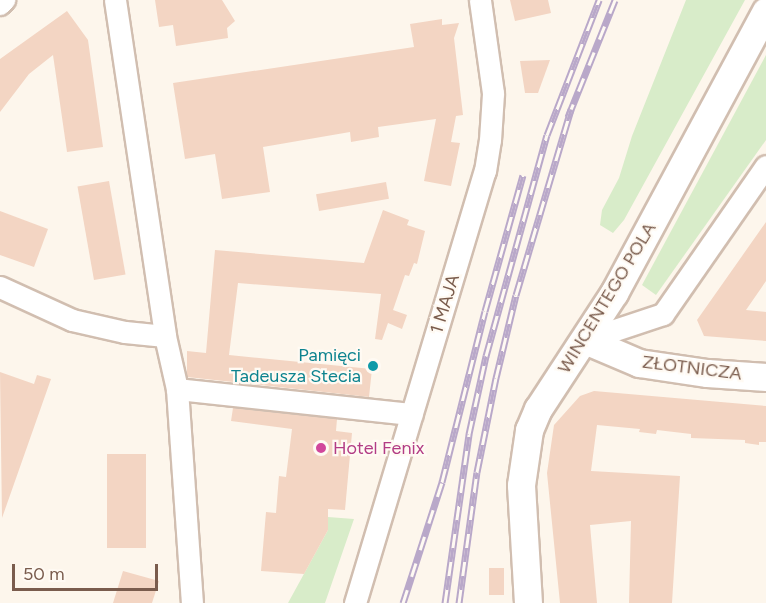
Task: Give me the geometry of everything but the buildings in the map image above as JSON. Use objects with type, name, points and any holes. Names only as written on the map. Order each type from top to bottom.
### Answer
[{"type":"street","points":[[0,4],[4,0]]},
{"type":"street","points":[[115,0],[165,336],[177,389],[192,603]]},
{"type":"street","name":"1 MAJA","points":[[355,603],[479,192],[490,140],[493,93],[480,0]]},
{"type":"street","name":"WINCENTEGO POLA","points":[[528,603],[521,485],[529,430],[538,409],[585,340],[634,259],[766,11]]},
{"type":"street","points":[[585,340],[663,314],[766,166]]},
{"type":"street","points":[[0,287],[72,320],[125,332],[165,336]]},
{"type":"street","name":"ZŁOTNICZA","points":[[585,340],[639,363],[707,373],[766,377]]},
{"type":"street","points":[[177,389],[412,414]]},
{"type":"green space","points":[[686,0],[745,0],[624,220],[613,233],[600,225],[602,210],[619,178],[632,136]]},
{"type":"green space","points":[[766,55],[766,140],[656,295],[642,285]]},
{"type":"green space","points":[[328,517],[354,519],[325,603],[288,603],[328,530]]},
{"type":"railway","points":[[445,603],[469,434],[486,356],[547,135],[599,0]]},
{"type":"railway","points":[[568,117],[615,0]]},
{"type":"railway","points":[[459,603],[477,472],[496,378],[516,295],[571,109]]},
{"type":"railway","points":[[403,603],[442,482],[485,311],[523,175]]},
{"type":"place","name":"Pamięci Tadeusza Stecia","points":[[373,366]]},
{"type":"place","name":"Hotel Fenix","points":[[321,448]]}]
